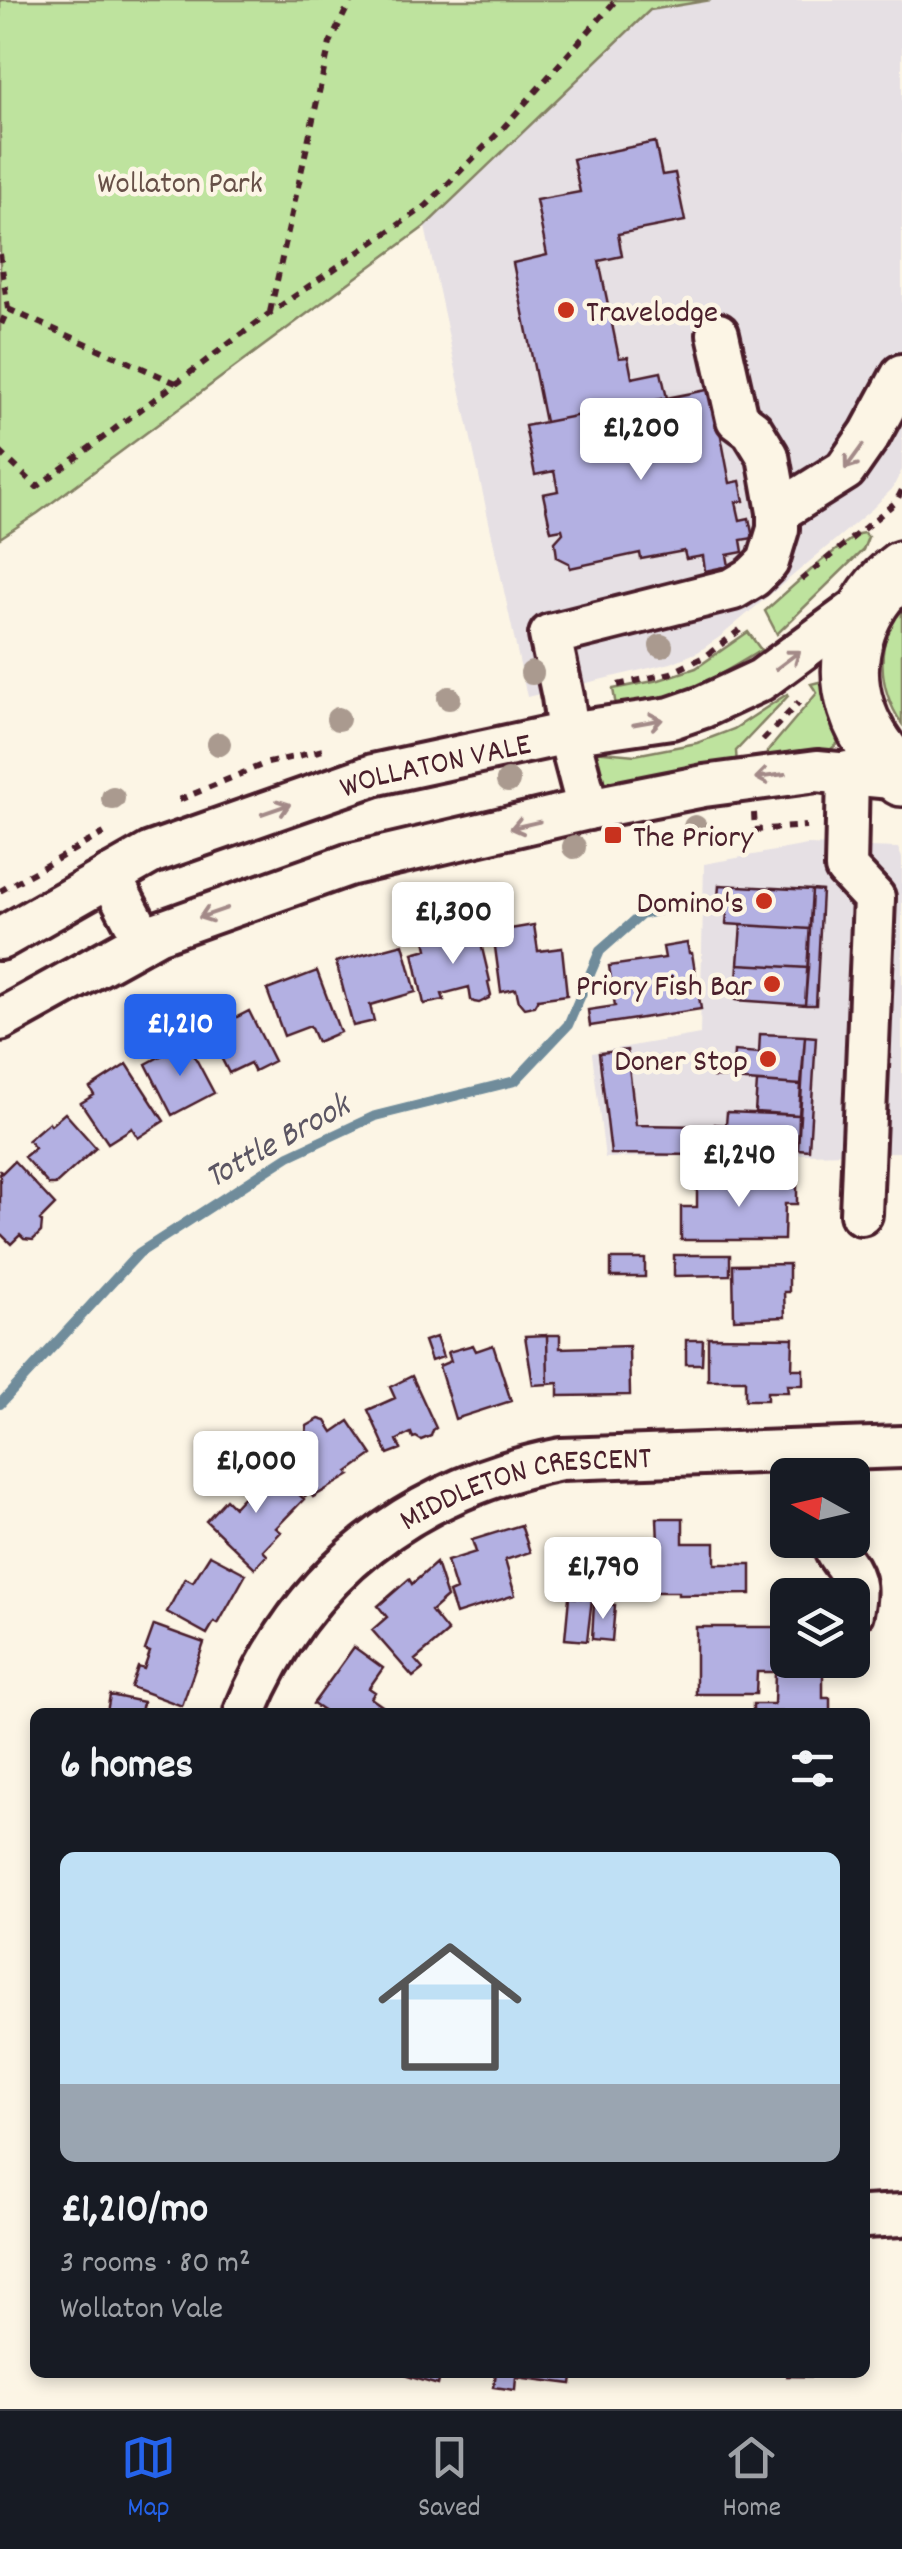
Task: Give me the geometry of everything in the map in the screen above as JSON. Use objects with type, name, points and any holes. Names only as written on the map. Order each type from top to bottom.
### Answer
[{"type":"highway","points":[[892,575],[860,622],[852,661],[855,704],[862,724],[902,778]]},
{"type":"street","points":[[588,809],[550,634],[734,590],[768,562],[778,529],[768,456],[752,430],[737,419],[718,334]]},
{"type":"street","points":[[778,512],[845,470],[902,375]]},
{"type":"street","name":"WOLLATON VALE","points":[[0,939],[151,853],[373,775],[566,715],[634,725],[703,708],[762,680],[892,575]]},
{"type":"street","points":[[0,1020],[157,933],[348,866],[704,786],[817,771],[902,778]]},
{"type":"street","points":[[848,772],[846,868],[874,898],[860,1214]]},
{"type":"street","points":[[110,876],[144,940]]},
{"type":"street","name":"MIDDLETON CRESCENT","points":[[848,1458],[902,1447]]},
{"type":"street","name":"MIDDLETON CRESCENT","points":[[248,1708],[292,1624],[347,1562],[377,1536],[452,1492],[502,1472],[560,1459],[770,1461]]},
{"type":"street","points":[[870,2217],[902,2214]]},
{"type":"path","points":[[270,312],[330,43],[352,0]]},
{"type":"path","points":[[0,452],[37,487],[270,312],[426,206],[504,127],[616,0]]},
{"type":"path","points":[[0,254],[8,308],[0,328]]},
{"type":"path","points":[[8,308],[176,383]]},
{"type":"path","points":[[796,584],[896,502],[902,490]]},
{"type":"path","points":[[566,715],[706,656],[753,619]]},
{"type":"path","points":[[751,753],[803,697],[798,689]]},
{"type":"path","points":[[166,806],[264,764],[334,748]]},
{"type":"path","points":[[754,798],[755,830],[806,826]]},
{"type":"path","points":[[0,890],[116,826]]},
{"type":"shaded area","points":[[711,0],[902,0],[902,470],[892,489],[872,509],[698,652],[671,663],[527,697],[425,227],[650,10]]},
{"type":"shaded area","points":[[807,845],[898,848],[902,858],[902,1152],[605,1158],[592,1053],[700,1034],[704,864]]},
{"type":"green space","name":"Wollaton Park","points":[[0,0],[711,0],[650,10],[424,227],[0,538]]},
{"type":"green space","points":[[864,533],[868,537],[863,550],[777,634],[765,611],[821,561]]},
{"type":"green space","points":[[902,604],[902,724],[888,695],[882,664],[887,633]]},
{"type":"green space","points":[[748,632],[761,650],[724,672],[671,696],[616,706],[613,689],[696,668]]},
{"type":"green space","points":[[819,682],[838,743],[830,750],[767,759],[767,752],[817,693],[811,684]]},
{"type":"green space","points":[[787,694],[736,751],[737,765],[591,794],[593,751],[635,755],[697,743],[734,729]]},
{"type":"building","name":"Travelodge","points":[[655,142],[662,175],[675,173],[685,221],[618,234],[622,256],[599,261],[619,358],[628,357],[632,378],[661,372],[667,398],[545,422],[513,263],[547,255],[536,200],[580,192],[573,159]]},
{"type":"building","points":[[712,389],[730,483],[740,481],[744,501],[736,502],[740,520],[749,518],[753,538],[741,540],[743,552],[727,555],[729,566],[705,571],[703,556],[686,559],[684,551],[641,559],[640,553],[570,568],[569,563],[557,557],[555,542],[563,533],[562,529],[551,531],[543,494],[558,491],[554,471],[535,475],[525,426]]},
{"type":"building","name":"Domino's","points":[[719,885],[812,890],[810,929],[726,924],[727,912],[717,912]]},
{"type":"building","points":[[812,890],[822,891],[816,1005],[805,1005]]},
{"type":"building","points":[[534,925],[538,951],[562,948],[567,995],[538,999],[534,1006],[524,1008],[516,989],[501,992],[493,932]]},
{"type":"building","points":[[741,925],[810,929],[808,968],[738,964]]},
{"type":"building","points":[[477,927],[490,981],[489,998],[474,1002],[469,987],[442,994],[444,1000],[424,1004],[413,953],[427,949],[425,940]]},
{"type":"building","points":[[687,943],[701,1009],[590,1026],[588,1010],[615,1006],[609,966],[665,958],[663,947]]},
{"type":"building","points":[[403,944],[416,992],[370,1005],[374,1021],[353,1026],[336,962]]},
{"type":"building","name":"Priory Fish Bar","points":[[738,964],[808,968],[805,1005],[736,1000]]},
{"type":"building","points":[[317,971],[340,1032],[317,1042],[310,1026],[284,1036],[267,990]]},
{"type":"building","points":[[249,1011],[274,1061],[254,1071],[250,1063],[229,1073],[208,1032]]},
{"type":"building","name":"Doner Stop","points":[[760,1034],[805,1036],[801,1085],[713,1077],[714,1065],[733,1067],[734,1051],[759,1053]]},
{"type":"building","points":[[805,1036],[816,1037],[809,1150],[798,1149]]},
{"type":"building","points":[[187,1042],[214,1093],[172,1115],[146,1064]]},
{"type":"building","points":[[627,1050],[636,1125],[702,1126],[702,1155],[611,1154],[599,1053]]},
{"type":"building","points":[[127,1064],[164,1121],[138,1138],[132,1128],[108,1143],[81,1103],[94,1095],[90,1088]]},
{"type":"building","points":[[757,1082],[801,1085],[799,1115],[755,1112]]},
{"type":"building","points":[[727,1112],[799,1115],[798,1149],[714,1145],[715,1124],[726,1125]]},
{"type":"building","points":[[65,1113],[96,1148],[55,1185],[49,1185],[24,1157],[35,1148],[28,1140]]},
{"type":"building","points":[[14,1161],[55,1205],[40,1220],[41,1232],[33,1240],[20,1235],[11,1244],[0,1233],[0,1171]]},
{"type":"building","points":[[797,1179],[797,1204],[785,1204],[784,1240],[681,1240],[681,1207],[697,1207],[697,1180]]},
{"type":"building","points":[[674,1255],[730,1255],[730,1275],[674,1276]]},
{"type":"building","points":[[611,1259],[645,1259],[645,1277],[611,1277]]},
{"type":"building","points":[[789,1264],[785,1317],[734,1319],[733,1265]]},
{"type":"building","points":[[547,1335],[560,1335],[560,1348],[629,1346],[630,1395],[558,1396],[558,1383],[548,1384]]},
{"type":"building","points":[[547,1335],[548,1384],[533,1385],[525,1336]]},
{"type":"building","points":[[436,1337],[443,1357],[431,1361],[424,1341]]},
{"type":"building","points":[[708,1337],[793,1338],[792,1369],[803,1369],[803,1385],[787,1385],[788,1392],[767,1392],[767,1400],[745,1400],[745,1380],[708,1380]]},
{"type":"building","points":[[686,1340],[703,1340],[702,1364],[686,1364]]},
{"type":"building","points":[[473,1345],[476,1351],[493,1345],[511,1401],[455,1419],[439,1366],[451,1361],[448,1352]]},
{"type":"building","points":[[412,1376],[436,1428],[431,1436],[421,1440],[411,1433],[397,1440],[401,1449],[388,1454],[368,1410],[395,1398],[390,1387]]},
{"type":"building","points":[[319,1419],[326,1421],[333,1432],[349,1421],[372,1455],[348,1472],[350,1475],[313,1497],[310,1493],[305,1496],[294,1480],[300,1477],[294,1468],[318,1453],[306,1434],[307,1426]]},
{"type":"building","points":[[263,1466],[304,1499],[276,1528],[281,1532],[263,1551],[267,1555],[255,1568],[206,1521],[226,1499],[234,1507],[258,1481],[258,1470]]},
{"type":"building","points":[[657,1518],[683,1518],[683,1543],[715,1543],[715,1564],[751,1564],[751,1594],[630,1592],[630,1564],[648,1564],[648,1544],[658,1544]]},
{"type":"building","points":[[521,1525],[530,1552],[505,1560],[515,1595],[456,1614],[449,1593],[456,1590],[447,1561],[476,1552],[472,1540]]},
{"type":"building","points":[[210,1555],[246,1574],[218,1624],[214,1622],[207,1634],[167,1612],[185,1578],[193,1582]]},
{"type":"building","points":[[436,1563],[447,1597],[431,1611],[448,1632],[415,1660],[423,1669],[413,1677],[372,1630],[387,1617],[378,1606],[409,1579],[412,1584]]},
{"type":"building","points":[[569,1597],[592,1599],[587,1641],[565,1639]]},
{"type":"building","points":[[594,1604],[615,1605],[612,1641],[592,1639]]},
{"type":"building","points":[[154,1625],[204,1643],[182,1706],[131,1687],[138,1667],[144,1669],[150,1652],[145,1650]]},
{"type":"building","points":[[696,1627],[770,1627],[770,1672],[757,1672],[756,1694],[696,1694]]},
{"type":"building","points":[[354,1647],[383,1668],[369,1688],[375,1692],[371,1698],[385,1708],[319,1708],[313,1704]]},
{"type":"building","points":[[775,1678],[823,1678],[823,1698],[830,1698],[830,1708],[753,1708],[753,1704],[774,1704]]},
{"type":"building","points":[[110,1695],[143,1702],[142,1708],[108,1708]]},
{"type":"building","points":[[414,2378],[440,2378],[438,2385]]},
{"type":"building","points":[[495,2378],[516,2378],[515,2390],[494,2387]]},
{"type":"building","points":[[524,2378],[573,2378],[572,2384]]},
{"type":"waterway","name":"Tottle Brook","points":[[0,1404],[139,1253],[289,1156],[375,1116],[515,1081],[568,1025],[600,951],[641,915],[685,904]]},
{"type":"place","name":"Travelodge","points":[[566,310]]},
{"type":"place","name":"The Priory","points":[[613,835]]},
{"type":"place","name":"Domino's","points":[[764,901]]},
{"type":"place","name":"Priory Fish Bar","points":[[772,984]]},
{"type":"place","name":"Doner Stop","points":[[768,1059]]}]
